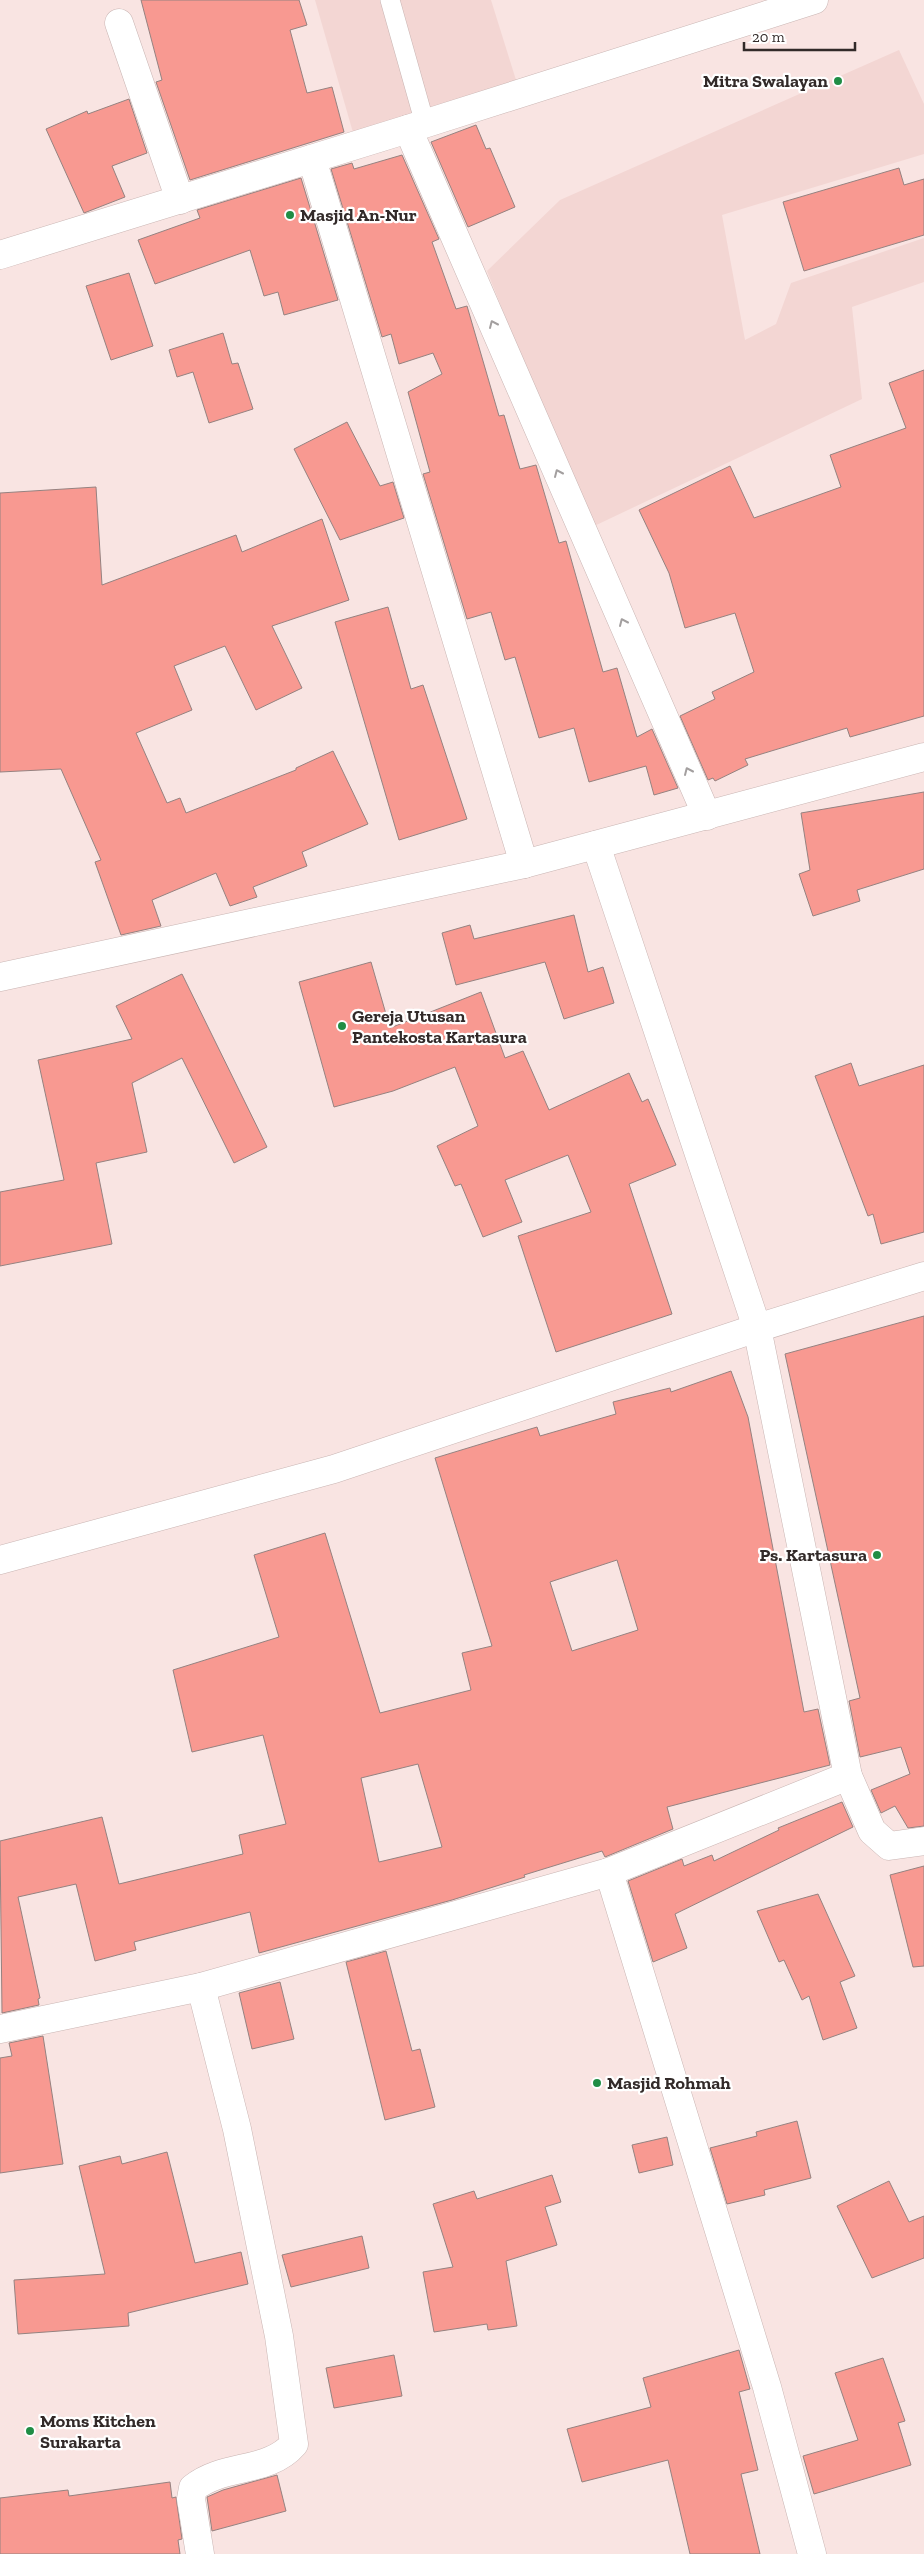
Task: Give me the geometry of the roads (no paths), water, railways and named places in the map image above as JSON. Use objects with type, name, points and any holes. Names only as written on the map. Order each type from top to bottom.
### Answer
[{"type":"street","points":[[0,255],[416,127],[814,0]]},
{"type":"street","points":[[119,23],[180,200]]},
{"type":"street","points":[[416,127],[707,816]]},
{"type":"street","points":[[312,159],[524,864]]},
{"type":"street","points":[[0,976],[524,864],[924,757]]},
{"type":"street","points":[[596,846],[757,1328],[848,1776],[872,1831],[889,1846],[924,1841]]},
{"type":"street","points":[[0,1560],[334,1469],[757,1328],[924,1276]]},
{"type":"street","points":[[0,2029],[201,1987],[609,1872],[848,1776]]},
{"type":"street","points":[[609,1872],[766,2387],[812,2554]]},
{"type":"street","points":[[200,2554],[191,2500],[193,2488],[206,2477],[270,2461],[285,2454],[294,2444],[279,2336],[237,2129],[201,1987]]},
{"type":"lane","points":[[390,0],[416,127]]},
{"type":"place","name":"Mitra Swalayan","points":[[838,81]]},
{"type":"place","name":"Masjid An-Nur","points":[[290,215]]},
{"type":"place","name":"Gereja Utusan Pantekosta Kartasura","points":[[342,1026]]},
{"type":"place","name":"Ps. Kartasura","points":[[877,1555]]},
{"type":"place","name":"Masjid Rohmah","points":[[597,2083]]},
{"type":"place","name":"Moms Kitchen Surakarta","points":[[30,2431]]}]
